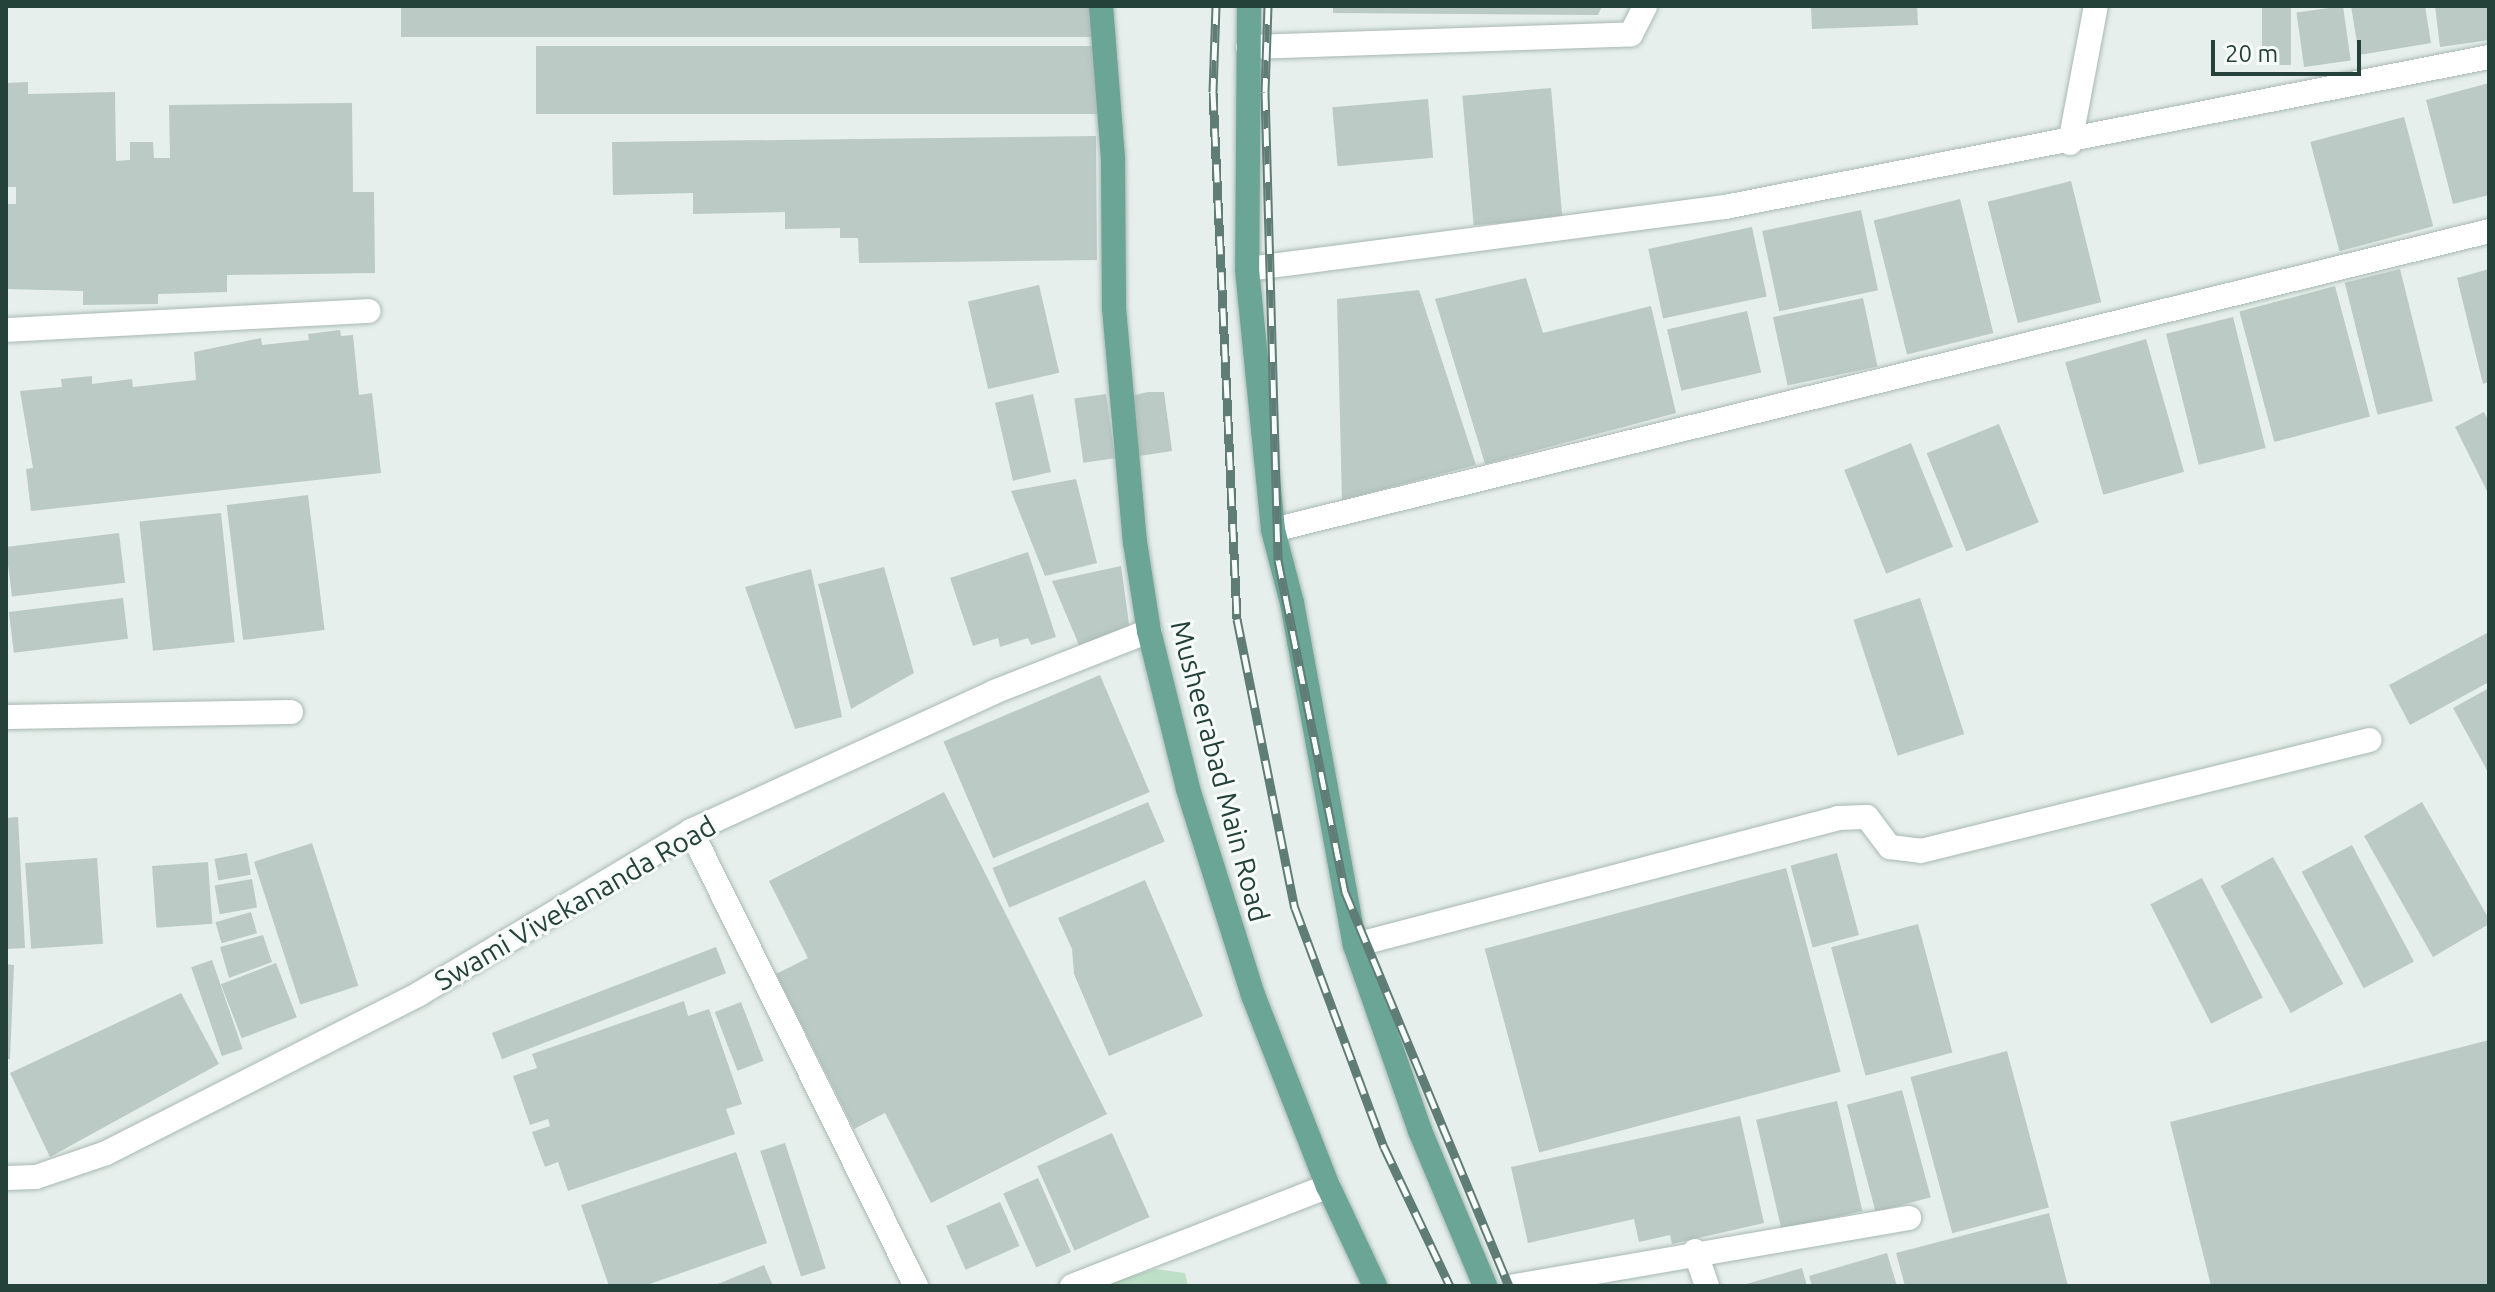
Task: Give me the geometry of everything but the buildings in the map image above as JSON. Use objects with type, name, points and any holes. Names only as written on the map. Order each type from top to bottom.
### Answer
[{"type":"main road","name":"Musheerabad Main Road","points":[[1101,6],[1113,160],[1114,308],[1135,542],[1149,631],[1188,789],[1253,995],[1328,1186],[1375,1286]]},
{"type":"main road","points":[[1249,6],[1247,269],[1273,530],[1292,603],[1355,945],[1420,1131],[1485,1286]]},
{"type":"street","points":[[1248,47],[1631,34],[1645,6]]},
{"type":"street","points":[[2070,143],[2096,6]]},
{"type":"street","points":[[1247,269],[1725,207],[2070,143],[2489,57]]},
{"type":"street","points":[[1273,530],[2489,231]]},
{"type":"street","points":[[6,330],[369,311]]},
{"type":"street","name":"Swami Vivekananda Road","points":[[6,1178],[36,1177],[134,1139],[419,994],[691,831],[994,692],[1149,631]]},
{"type":"street","points":[[6,717],[291,712]]},
{"type":"street","points":[[1355,945],[1838,818],[1867,817],[1890,847],[1921,851],[2369,740]]},
{"type":"street","points":[[691,831],[916,1286]]},
{"type":"street","points":[[1072,1286],[1328,1186]]},
{"type":"street","points":[[1515,1286],[1695,1251],[1909,1218]]},
{"type":"street","points":[[1695,1251],[1707,1286]]},
{"type":"green space","points":[[1155,1269],[1185,1273],[1188,1286],[1100,1286]]},
{"type":"railway","points":[[1216,6],[1213,92],[1237,619],[1295,908],[1384,1147],[1450,1286]]},
{"type":"railway","points":[[1268,6],[1265,92],[1278,560],[1345,892],[1509,1286]]}]
